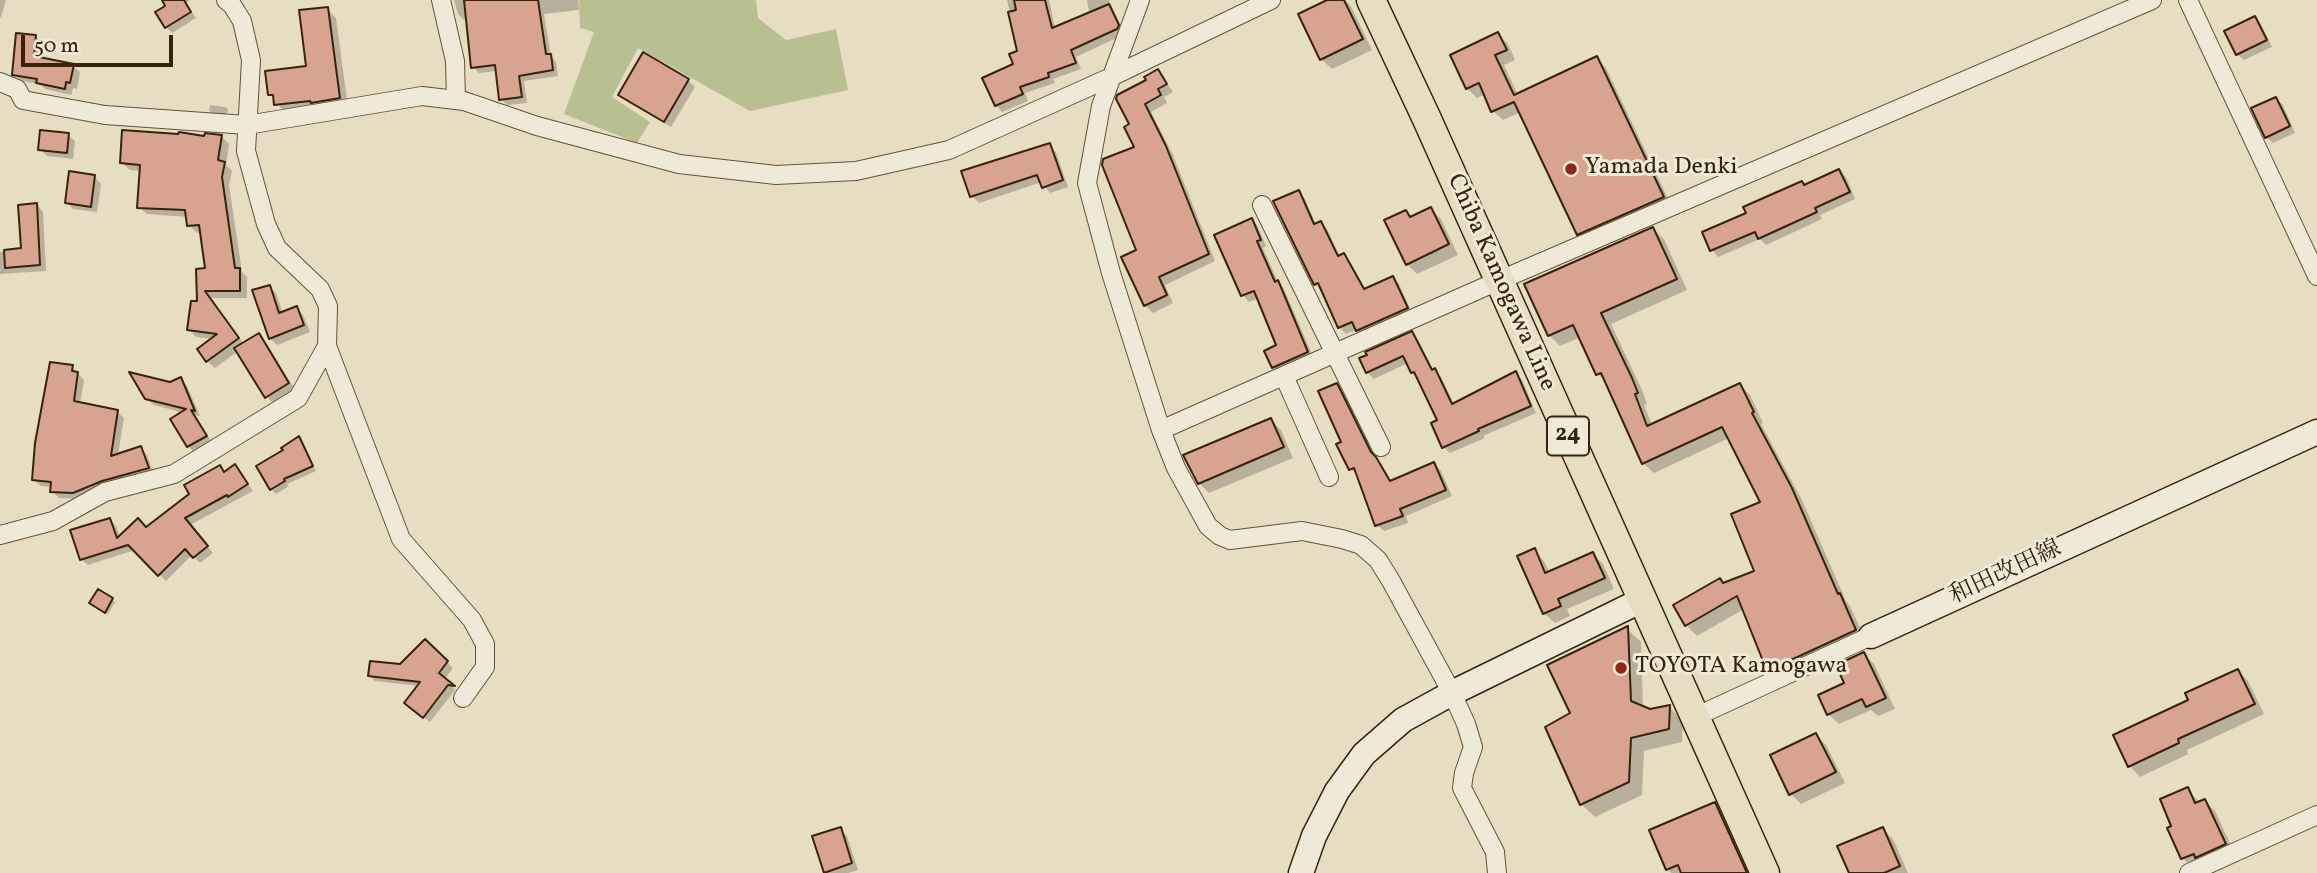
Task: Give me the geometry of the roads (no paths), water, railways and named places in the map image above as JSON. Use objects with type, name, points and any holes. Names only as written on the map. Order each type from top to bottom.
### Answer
[{"type":"main road","name":"Chiba Kamogawa Line","points":[[1371,0],[1765,873]]},
{"type":"street","points":[[226,0],[242,21],[251,60],[246,151],[267,224],[277,248],[320,289],[328,306],[327,346],[401,539],[472,620],[485,644],[485,667],[463,698]]},
{"type":"street","points":[[441,0],[455,61],[456,100]]},
{"type":"street","points":[[1140,0],[1101,106],[1087,183],[1111,273],[1161,430],[1176,468],[1208,526],[1220,536],[1230,540],[1302,531],[1342,538],[1361,545],[1378,559],[1452,693],[1466,724],[1473,747],[1462,788],[1495,852],[1497,873]]},
{"type":"street","points":[[0,82],[17,89],[23,100],[104,115],[247,125],[422,96],[456,100],[537,126],[679,164],[776,174],[856,172],[949,150],[1111,77],[1271,0]]},
{"type":"street","points":[[1161,430],[1498,281],[2152,0]]},
{"type":"street","points":[[2188,0],[2317,276]]},
{"type":"street","points":[[1262,205],[1381,447]]},
{"type":"street","points":[[0,535],[53,521],[105,492],[174,474],[298,398],[327,346]]},
{"type":"street","points":[[1284,376],[1329,477]]},
{"type":"street","name":"和田改田線","points":[[1695,717],[2317,432]]},
{"type":"street","points":[[1301,873],[1314,836],[1337,791],[1364,754],[1403,720],[1452,693],[1642,600]]},
{"type":"street","points":[[2189,873],[2317,815]]},
{"type":"place","name":"Yamada Denki","points":[[1571,169]]},
{"type":"place","name":"TOYOTA Kamogawa","points":[[1621,668]]}]
